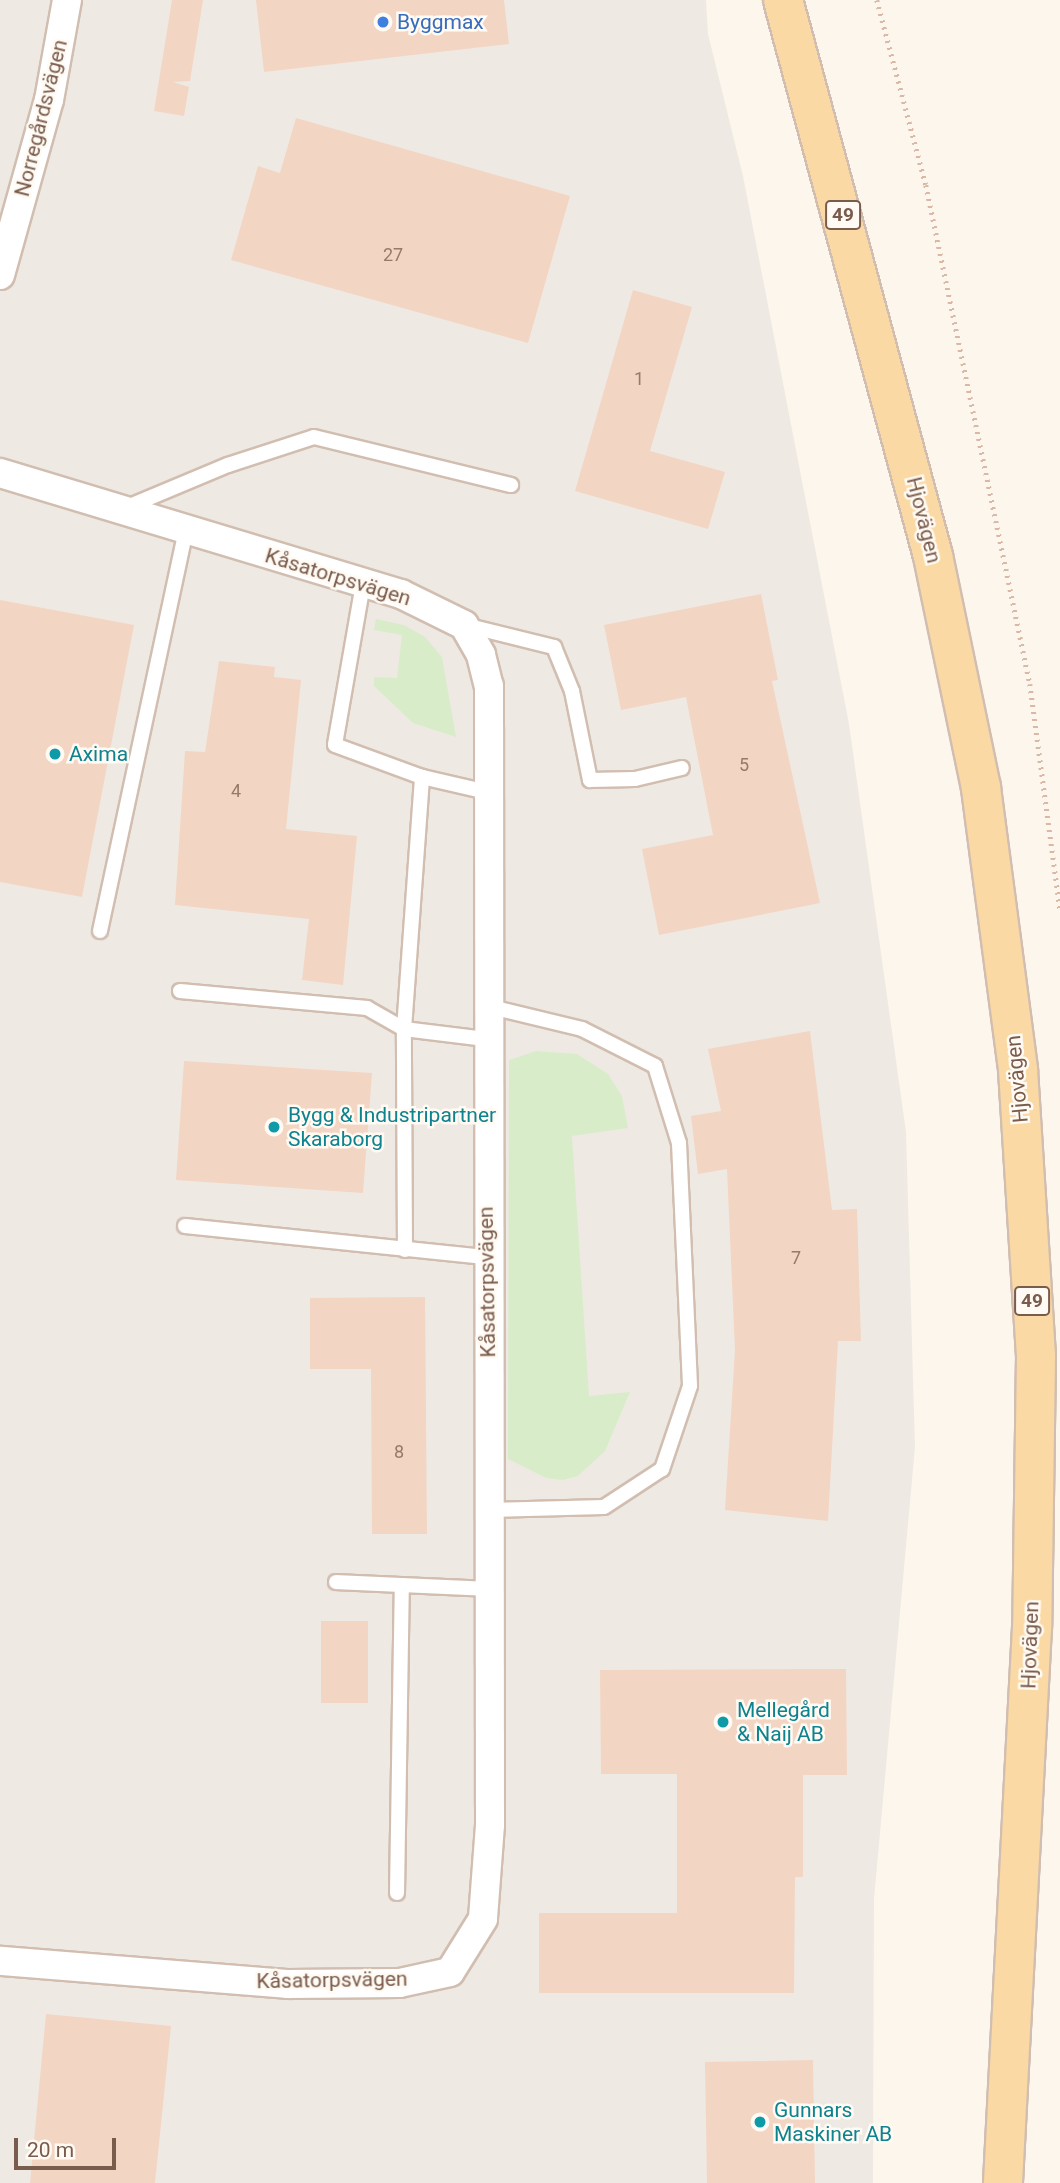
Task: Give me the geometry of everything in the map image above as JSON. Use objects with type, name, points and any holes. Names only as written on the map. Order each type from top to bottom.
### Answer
[{"type":"main road","name":"Hjovägen","points":[[783,0],[933,556],[981,788],[1018,1070],[1035,1356],[1032,1627],[1003,2183]]},
{"type":"street","name":"Norregårdsvägen","points":[[0,275],[49,100],[67,0]]},
{"type":"street","name":"Kåsatorpsvägen","points":[[0,473],[401,594],[464,625],[489,686],[485,1040],[490,1825],[483,1919],[450,1972],[400,1983],[288,1984],[0,1961]]},
{"type":"lane","points":[[120,510],[228,465],[314,437],[511,485]]},
{"type":"lane","points":[[100,931],[186,530]]},
{"type":"lane","points":[[363,584],[335,745],[422,777],[487,792]]},
{"type":"lane","points":[[464,625],[554,647],[572,691],[590,780],[635,779],[682,768]]},
{"type":"lane","points":[[405,1250],[404,1029],[422,777]]},
{"type":"lane","points":[[180,991],[367,1008],[404,1029],[485,1040]]},
{"type":"lane","points":[[485,1006],[582,1030],[654,1066],[679,1143],[690,1386],[662,1469],[604,1507],[489,1510]]},
{"type":"lane","points":[[185,1226],[487,1257]]},
{"type":"lane","points":[[336,1582],[489,1589]]},
{"type":"lane","points":[[397,1893],[402,1585]]},
{"type":"path","points":[[877,0],[926,185],[1030,684],[1060,909]]},
{"type":"shaded area","points":[[0,0],[706,0],[708,34],[743,176],[849,724],[906,1132],[915,1447],[874,1899],[873,2183],[0,2183]]},
{"type":"green space","points":[[376,619],[404,625],[425,637],[442,657],[456,737],[413,723],[374,686],[374,677],[397,678],[402,635],[374,630]]},
{"type":"green space","points":[[536,1051],[577,1054],[608,1074],[622,1096],[628,1128],[572,1136],[589,1396],[630,1392],[605,1451],[578,1476],[563,1480],[546,1478],[508,1459],[509,1060]]},
{"type":"building","points":[[172,0],[203,0],[190,81],[173,82],[189,87],[184,116],[154,111]]},
{"type":"building","name":"Byggmax","points":[[256,0],[504,0],[509,44],[264,72]]},
{"type":"building","points":[[296,118],[570,196],[528,343],[231,260],[258,166],[280,173]]},
{"type":"building","points":[[633,290],[692,307],[650,451],[725,472],[708,529],[575,491]]},
{"type":"building","points":[[761,594],[778,680],[772,681],[820,903],[659,935],[642,849],[713,835],[686,697],[621,710],[604,625]]},
{"type":"building","name":"Axima","points":[[0,600],[134,625],[82,897],[0,882]]},
{"type":"building","points":[[219,661],[275,667],[274,677],[301,680],[286,829],[357,836],[343,985],[302,980],[309,919],[175,905],[185,751],[205,752]]},
{"type":"building","points":[[810,1031],[832,1210],[857,1209],[861,1341],[838,1341],[828,1521],[725,1510],[735,1350],[727,1169],[698,1174],[691,1116],[721,1111],[708,1049]]},
{"type":"building","name":"Bygg & Industripartner Skaraborg","points":[[184,1061],[372,1073],[363,1193],[176,1180]]},
{"type":"building","points":[[425,1297],[427,1534],[372,1534],[371,1369],[310,1369],[310,1298]]},
{"type":"building","points":[[321,1621],[368,1621],[368,1703],[321,1703]]},
{"type":"building","name":"Mellegård & Naij AB","points":[[846,1669],[847,1775],[803,1775],[803,1877],[795,1877],[794,1993],[539,1993],[539,1913],[677,1913],[677,1774],[601,1774],[600,1670]]},
{"type":"building","points":[[46,2014],[171,2026],[155,2183],[30,2183]]},
{"type":"building","name":"Gunnars Maskiner AB","points":[[813,2060],[815,2183],[707,2183],[705,2062]]},
{"type":"place","name":"Byggmax","points":[[383,22]]},
{"type":"place","name":"Axima","points":[[55,754]]},
{"type":"place","name":"Bygg & Industripartner Skaraborg","points":[[274,1127]]},
{"type":"place","name":"Mellegård & Naij AB","points":[[723,1722]]},
{"type":"place","name":"Gunnars Maskiner AB","points":[[760,2122]]}]
